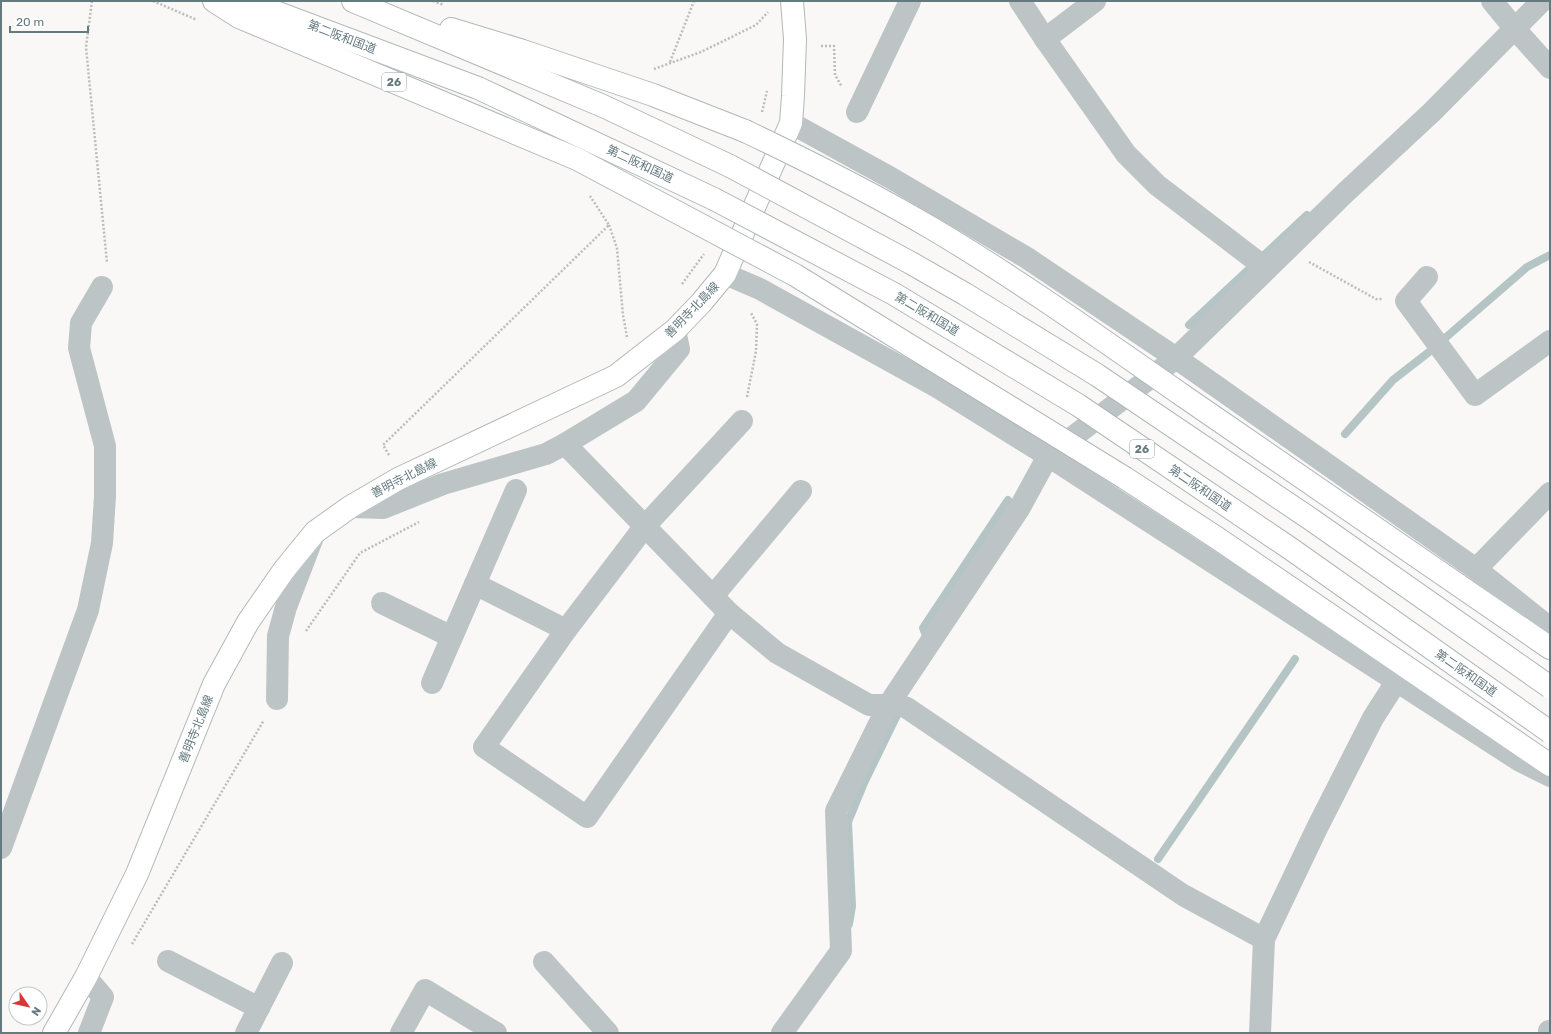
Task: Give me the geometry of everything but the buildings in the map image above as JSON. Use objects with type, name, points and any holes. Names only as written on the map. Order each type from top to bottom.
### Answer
[{"type":"main road","name":"26","points":[[214,1],[239,17],[577,159],[795,275],[1125,478],[1223,542],[1550,765]]},
{"type":"main road","name":"第二阪和国道","points":[[246,1],[478,88],[714,199],[894,294],[1078,405],[1291,549],[1550,732]]},
{"type":"main road","points":[[353,1],[603,106],[730,166],[918,267],[1097,375],[1312,520],[1550,687]]},
{"type":"main road","points":[[358,1],[523,51],[653,94],[744,131],[806,160],[932,229],[1020,284],[1550,648]]},
{"type":"main road","name":"善明寺北島線","points":[[54,1033],[86,976],[137,874],[214,684],[248,622],[284,570],[315,532],[350,507],[398,479],[616,376],[675,330],[701,303],[725,274],[791,123],[795,39],[792,1]]},
{"type":"street","points":[[857,112],[910,1]]},
{"type":"street","points":[[1020,1],[1126,154],[1157,185],[1260,264]]},
{"type":"street","points":[[1045,39],[1096,1]]},
{"type":"street","points":[[782,1033],[841,951],[836,812],[898,706],[1020,509],[1048,456],[1176,358],[1260,264],[1286,249],[1432,112],[1505,17],[1542,1]]},
{"type":"street","points":[[1505,17],[1550,68]]},
{"type":"street","points":[[791,123],[891,178],[1027,258],[1176,358],[1476,569],[1550,628]]},
{"type":"street","points":[[725,274],[760,289],[937,387],[1048,456],[1520,761],[1550,776]]},
{"type":"street","points":[[1427,277],[1406,301],[1442,348],[1475,395],[1550,341]]},
{"type":"street","points":[[1,848],[88,610],[102,543],[106,496],[105,446],[79,348],[81,323],[102,287]]},
{"type":"street","points":[[350,507],[383,508],[443,484],[546,454],[565,444],[636,401],[679,349],[675,330]]},
{"type":"street","points":[[729,613],[587,817],[484,747],[566,630],[645,526],[742,422]]},
{"type":"street","points":[[565,444],[729,613],[777,653],[869,705],[898,706],[1183,894],[1264,939]]},
{"type":"street","points":[[432,683],[516,490]]},
{"type":"street","points":[[713,596],[801,492]]},
{"type":"street","points":[[1476,569],[1550,493]]},
{"type":"street","points":[[277,699],[278,636],[286,607],[315,532]]},
{"type":"street","points":[[475,584],[566,630]]},
{"type":"street","points":[[382,603],[452,636]]},
{"type":"street","points":[[1260,1033],[1264,939],[1317,828],[1373,718],[1396,682]]},
{"type":"street","points":[[168,961],[259,1008]]},
{"type":"street","points":[[544,962],[608,1033]]},
{"type":"street","points":[[246,1033],[282,963]]},
{"type":"street","points":[[86,976],[103,997],[89,1033]]},
{"type":"street","points":[[401,1033],[425,990],[496,1033]]},
{"type":"path","points":[[92,1],[86,47],[108,265],[102,287]]},
{"type":"path","points":[[670,63],[694,1]]},
{"type":"path","points":[[650,71],[701,52],[756,25],[768,11]]},
{"type":"path","points":[[821,46],[834,46],[835,75],[857,112]]},
{"type":"path","points":[[586,193],[592,197],[609,225],[617,248],[623,315],[627,337]]},
{"type":"path","points":[[396,452],[388,455],[383,445],[609,225]]},
{"type":"path","points":[[1286,249],[1376,299],[1406,301]]},
{"type":"path","points":[[742,422],[756,352],[757,324],[749,309]]},
{"type":"path","points":[[621,341],[632,333]]},
{"type":"path","points":[[305,632],[360,553],[422,520]]},
{"type":"path","points":[[130,948],[221,791],[277,699]]},
{"type":"waterway","points":[[1189,325],[1307,215]]},
{"type":"waterway","points":[[1345,434],[1393,380],[1429,352],[1527,267],[1550,255]]},
{"type":"waterway","points":[[925,633],[923,628],[1008,500]]},
{"type":"waterway","points":[[1158,859],[1295,659]]},
{"type":"waterway","points":[[849,924],[852,906],[848,822],[864,783],[901,707]]}]
